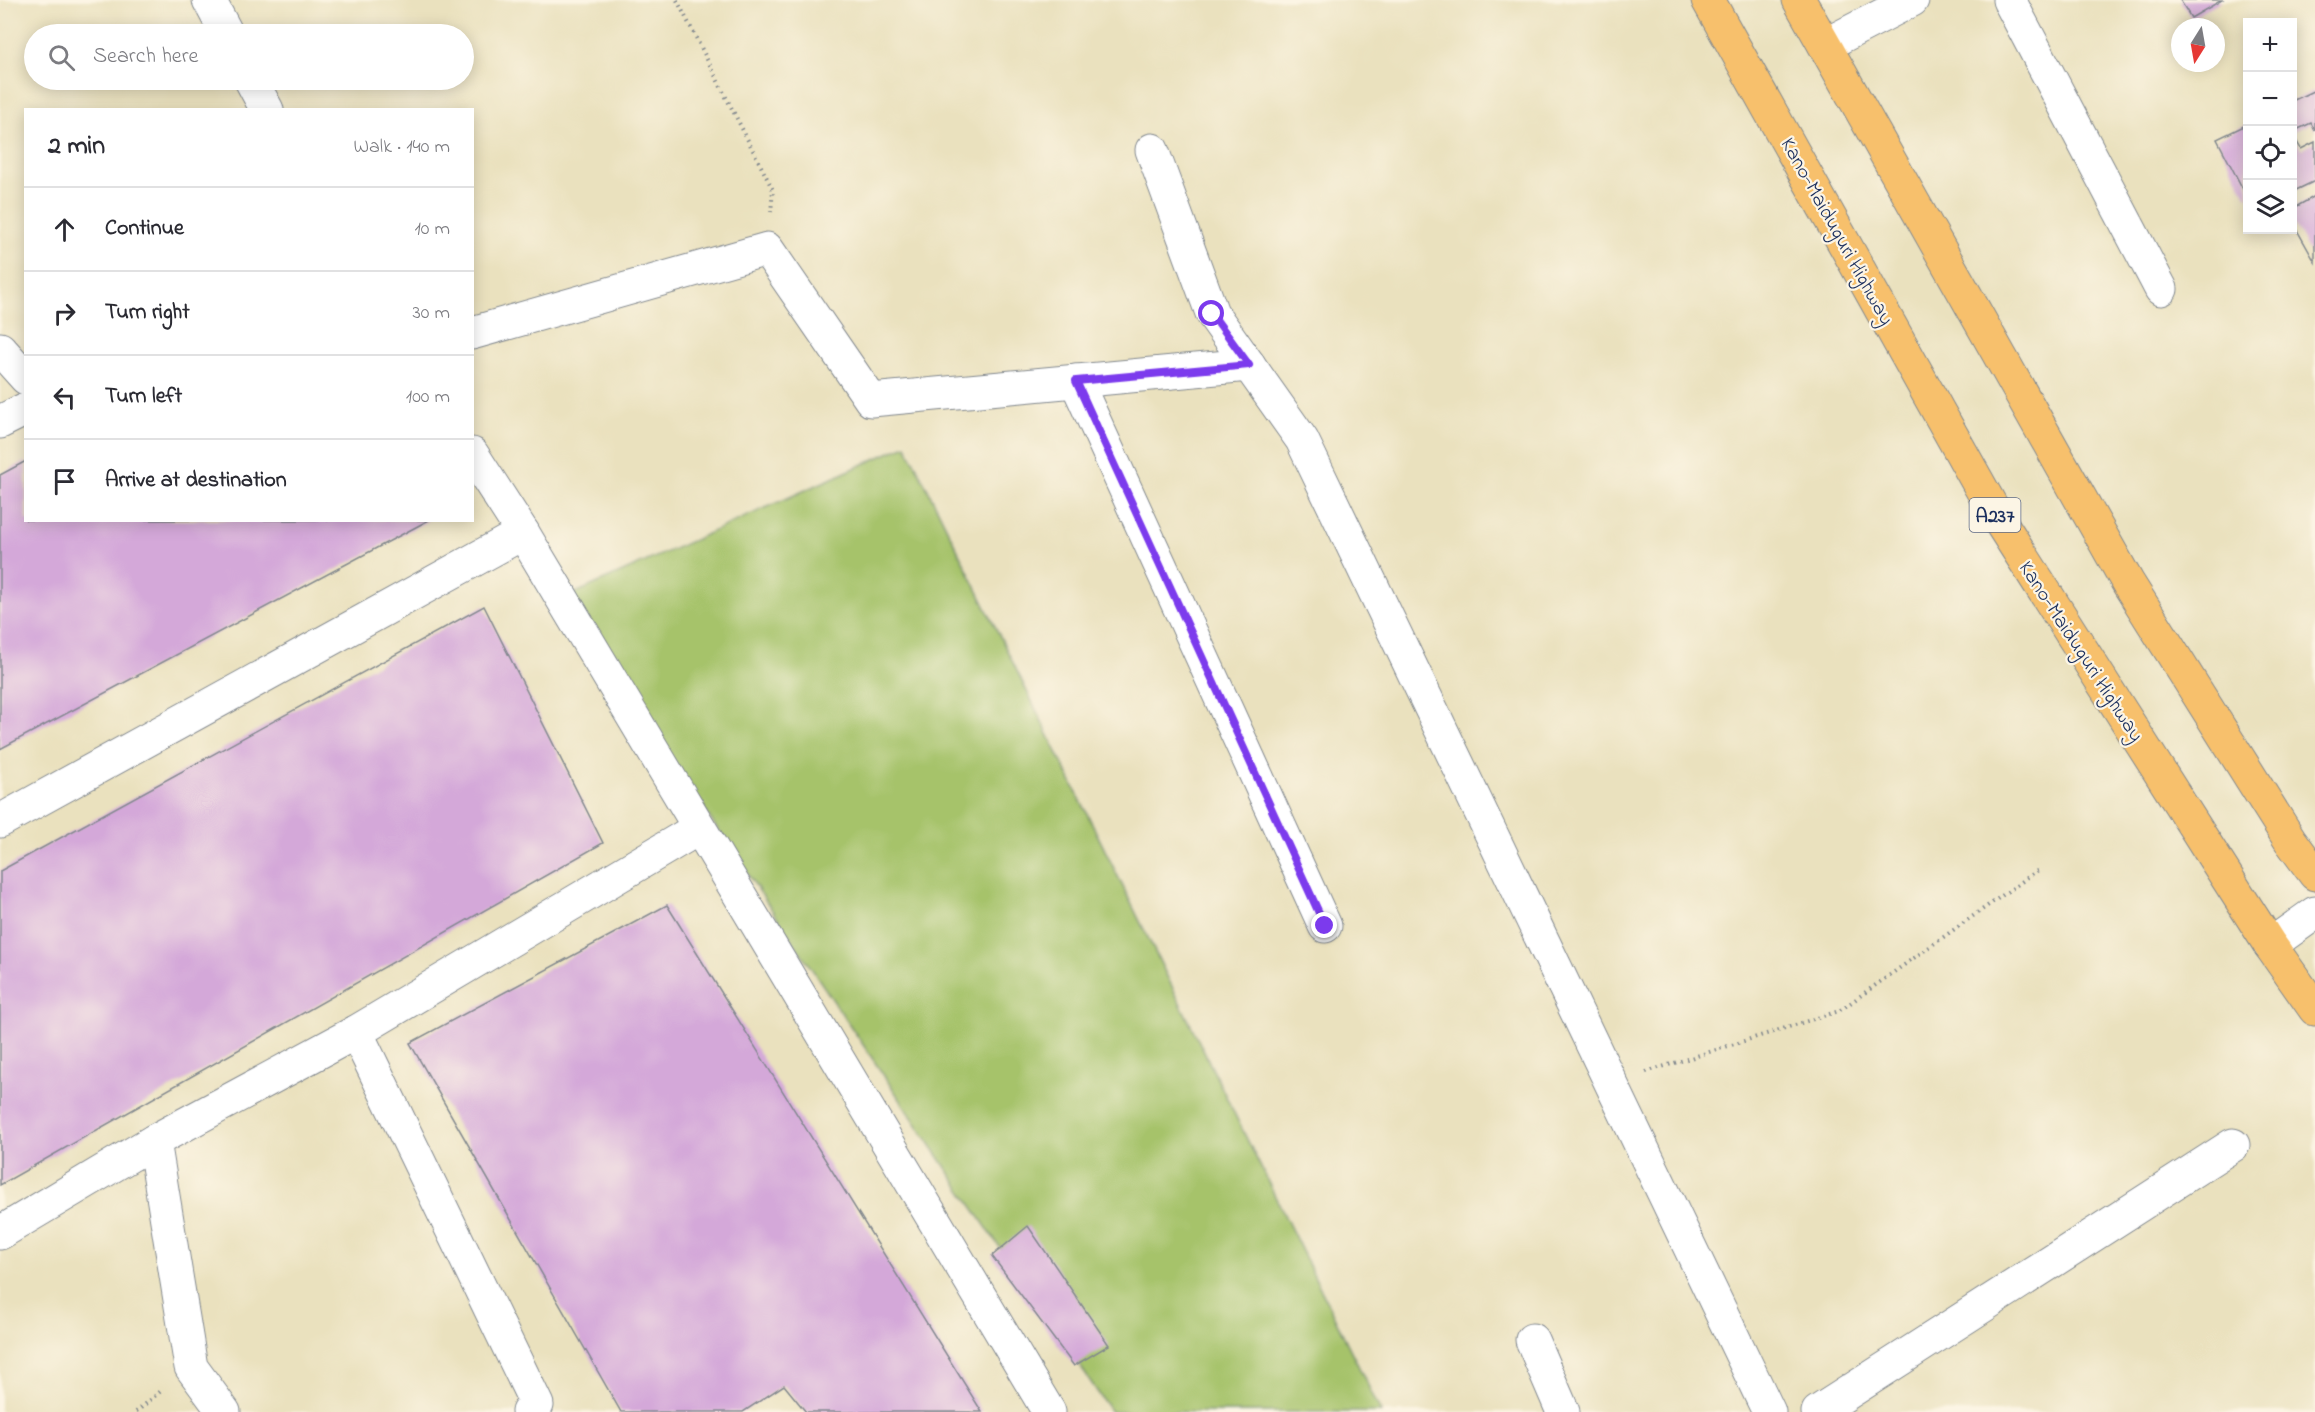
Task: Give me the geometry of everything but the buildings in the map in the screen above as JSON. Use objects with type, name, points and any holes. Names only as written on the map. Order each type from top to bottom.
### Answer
[{"type":"highway","name":"Kano-Maiduguri Highway","points":[[1708,0],[1999,520],[2270,945],[2315,1010]]},
{"type":"highway","points":[[1799,0],[2128,583],[2290,840],[2315,874]]},
{"type":"street","points":[[209,0],[222,24]]},
{"type":"street","points":[[1824,45],[1912,0]]},
{"type":"street","points":[[2009,0],[2161,289]]},
{"type":"street","points":[[256,90],[266,108]]},
{"type":"street","points":[[1152,150],[1212,314],[1302,440],[1769,1412]]},
{"type":"street","points":[[474,332],[766,249],[871,400],[1249,365]]},
{"type":"street","points":[[0,349],[24,376]]},
{"type":"street","points":[[1076,381],[1325,926]]},
{"type":"street","points":[[0,422],[24,410]]},
{"type":"street","points":[[474,457],[523,533],[1049,1412]]},
{"type":"street","points":[[0,821],[523,533]]},
{"type":"street","points":[[0,1233],[154,1141],[356,1032],[699,828]]},
{"type":"street","points":[[2270,945],[2315,913]]},
{"type":"street","points":[[356,1032],[537,1405],[528,1412]]},
{"type":"street","points":[[154,1141],[191,1367],[224,1412]]},
{"type":"street","points":[[1818,1412],[2233,1145]]},
{"type":"street","points":[[1532,1340],[1563,1412]]},
{"type":"path","points":[[677,0],[773,190],[766,249]]},
{"type":"path","points":[[1611,1083],[1839,1011],[2041,868]]},
{"type":"green space","points":[[906,445],[1381,1412],[1111,1412],[562,599]]},
{"type":"route","points":[[1212,314],[1249,365],[1076,381],[1325,926]]}]
